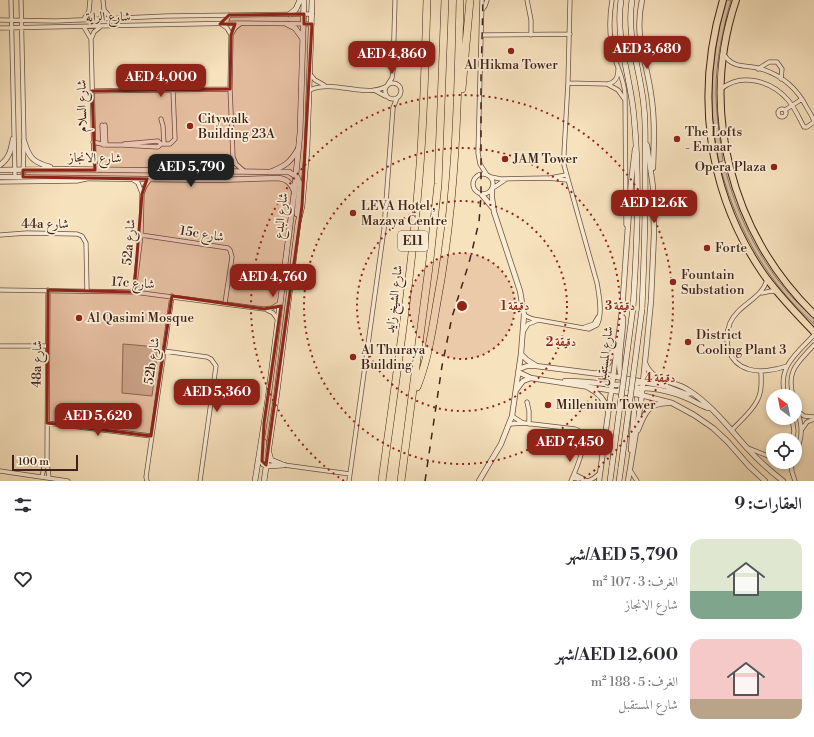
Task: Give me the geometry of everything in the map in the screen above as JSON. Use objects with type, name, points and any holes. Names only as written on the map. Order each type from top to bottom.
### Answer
[{"type":"highway","name":"شارع الشيخ زايد","points":[[382,481],[402,335],[415,219],[424,109],[427,0]]},
{"type":"highway","name":"E11","points":[[401,481],[430,259],[439,172],[445,0]]},
{"type":"highway","points":[[413,397],[426,363],[442,272],[451,202],[457,115],[460,0]]},
{"type":"highway","points":[[457,115],[464,72],[470,0]]},
{"type":"main road","points":[[290,14],[296,9],[300,0]]},
{"type":"main road","name":"شارع البدع","points":[[255,481],[268,399],[278,320],[282,302],[299,147],[304,0]]},
{"type":"main road","name":"شارع البدع","points":[[264,481],[277,392],[298,223],[302,206],[310,90],[312,0]]},
{"type":"main road","name":"شارع المستقبل","points":[[610,481],[633,308],[637,215],[636,139],[631,91],[620,30],[621,0]]},
{"type":"main road","points":[[619,481],[642,309],[645,239],[645,139],[642,93],[631,37],[630,21],[632,0]]},
{"type":"main road","points":[[723,0],[715,31],[709,77],[708,110],[713,153],[721,185],[731,214],[748,250],[767,279],[814,332]]},
{"type":"main road","points":[[736,0],[728,26],[721,89],[722,121],[726,155],[744,212],[760,244],[779,275],[795,295],[814,314]]},
{"type":"main road","points":[[287,24],[295,28],[303,40]]},
{"type":"main road","points":[[270,172],[289,172],[296,175],[299,179],[300,185],[297,214],[298,223]]},
{"type":"main road","points":[[264,423],[265,433],[262,461],[266,466],[284,465]]},
{"type":"main road","points":[[268,451],[274,462],[284,465]]},
{"type":"street","points":[[12,0],[13,139],[15,176]]},
{"type":"street","points":[[21,0],[24,141],[23,177]]},
{"type":"street","points":[[84,19],[89,11],[90,0]]},
{"type":"street","points":[[103,0],[104,10],[111,18]]},
{"type":"street","points":[[393,116],[388,98],[384,91],[392,78],[393,70],[395,0]]},
{"type":"street","points":[[479,481],[501,444],[510,424],[519,371],[524,315],[522,296],[494,212],[492,202],[493,180],[480,164],[478,153],[482,0]]},
{"type":"street","points":[[482,10],[487,0]]},
{"type":"street","points":[[528,0],[531,20],[531,35]]},
{"type":"street","points":[[524,315],[528,318],[589,327],[594,324],[600,313],[597,283],[566,175],[564,153],[570,34],[570,0]]},
{"type":"street","points":[[612,0],[610,16],[611,40],[614,56],[624,85],[625,100],[627,236]]},
{"type":"street","points":[[636,438],[652,286],[653,108],[650,82],[641,48],[639,32],[639,16],[642,0]]},
{"type":"street","name":"شارع الراية","points":[[0,20],[56,21],[111,18],[312,14]]},
{"type":"street","points":[[220,24],[227,20],[230,15]]},
{"type":"street","points":[[241,23],[234,28],[231,35],[230,89],[233,157],[236,164],[244,171]]},
{"type":"street","name":"شارع الراية","points":[[0,28],[84,28],[241,23],[312,24]]},
{"type":"street","points":[[220,24],[227,28],[231,35]]},
{"type":"street","points":[[91,39],[94,32],[100,27]]},
{"type":"street","points":[[84,28],[91,39]]},
{"type":"street","points":[[481,35],[570,34]]},
{"type":"street","name":"شارع السلام","points":[[91,39],[94,163],[100,170]]},
{"type":"street","points":[[721,89],[736,80],[745,79],[770,85],[779,91],[792,106],[804,127],[806,128],[812,124],[813,120],[802,99],[792,87],[781,79],[758,68],[732,64],[724,53]]},
{"type":"street","points":[[758,68],[769,62],[777,62],[782,69],[781,79]]},
{"type":"street","points":[[568,83],[611,83],[617,79],[618,68]]},
{"type":"street","points":[[310,74],[317,82],[325,86]]},
{"type":"street","points":[[349,481],[384,228],[394,105],[401,93],[400,87],[394,83],[374,90]]},
{"type":"street","points":[[607,84],[618,90],[625,100]]},
{"type":"street","points":[[310,90],[325,86],[374,90],[388,98],[397,98]]},
{"type":"street","points":[[92,91],[230,89]]},
{"type":"street","points":[[93,142],[105,145],[158,147],[162,144],[170,144],[174,138],[172,90]]},
{"type":"street","points":[[784,110],[802,99]]},
{"type":"street","points":[[161,119],[163,126],[162,144]]},
{"type":"street","points":[[104,125],[105,145]]},
{"type":"street","points":[[0,164],[9,156],[13,139]]},
{"type":"street","name":"شارع المستقبل","points":[[599,481],[622,311],[631,183],[636,139]]},
{"type":"street","points":[[645,139],[653,187]]},
{"type":"street","points":[[24,141],[28,154],[34,161],[54,169]]},
{"type":"street","name":"شارع الانجاز","points":[[0,170],[162,169],[270,172],[289,163],[299,147]]},
{"type":"street","points":[[222,171],[229,165],[233,157]]},
{"type":"street","points":[[494,212],[488,201],[473,188],[473,181],[477,175],[484,174],[507,179],[547,178],[567,180]]},
{"type":"street","points":[[547,178],[566,175]]},
{"type":"street","name":"شارع الانجاز","points":[[0,177],[15,176],[216,180],[278,178],[283,179],[290,184],[294,194]]},
{"type":"street","name":"شارع الانجاز","points":[[0,182],[77,182],[89,178]]},
{"type":"street","points":[[132,179],[138,183],[142,194]]},
{"type":"street","name":"52a شارع","points":[[134,292],[140,235],[142,194],[150,179]]},
{"type":"street","points":[[482,195],[488,194],[492,189],[507,179]]},
{"type":"street","name":"44a شارع","points":[[0,235],[26,233],[77,234],[82,236],[86,243],[87,290]]},
{"type":"street","name":"15c شارع","points":[[140,235],[225,246],[228,248],[232,256],[225,303]]},
{"type":"street","points":[[761,293],[767,279]]},
{"type":"street","name":"17c شارع","points":[[0,290],[87,290],[134,292],[172,296],[264,309],[273,313],[278,320]]},
{"type":"street","name":"48a شارع","points":[[48,290],[47,462],[49,478]]},
{"type":"street","points":[[778,292],[767,291],[761,293],[736,313],[730,324],[727,341],[729,352],[738,364],[748,370],[771,370],[787,366]]},
{"type":"street","name":"52b شارع","points":[[146,480],[151,436],[172,296]]},
{"type":"street","name":"17c شارع","points":[[264,309],[272,308],[282,302]]},
{"type":"street","points":[[622,311],[623,325],[619,371],[629,386],[634,411],[628,481]]},
{"type":"street","points":[[523,332],[528,324],[539,320]]},
{"type":"street","points":[[595,374],[604,370],[608,365],[619,335]]},
{"type":"street","points":[[784,389],[781,375],[814,335]]},
{"type":"street","points":[[792,389],[790,382],[793,371],[814,345]]},
{"type":"street","points":[[0,346],[48,346]]},
{"type":"street","points":[[164,351],[207,357],[211,359],[216,366],[200,481]]},
{"type":"street","points":[[521,354],[536,366]]},
{"type":"street","points":[[645,361],[649,371],[654,376],[686,389],[710,408],[732,430],[747,448],[783,481]]},
{"type":"street","points":[[519,371],[524,367],[536,366],[643,382],[665,386],[686,394],[692,393]]},
{"type":"street","points":[[771,370],[781,375]]},
{"type":"street","points":[[519,371],[531,378],[630,393],[675,404],[700,418],[717,431],[765,481]]},
{"type":"street","points":[[732,430],[759,398],[761,390],[761,371]]},
{"type":"street","points":[[613,377],[641,395]]},
{"type":"street","points":[[516,392],[521,383],[526,379],[531,378]]},
{"type":"street","points":[[555,382],[575,381],[642,387],[680,395],[699,405],[710,408]]},
{"type":"street","points":[[612,390],[643,382]]},
{"type":"street","points":[[584,386],[594,390],[602,398],[607,409],[608,418]]},
{"type":"street","points":[[527,402],[529,424]]},
{"type":"street","points":[[631,458],[643,417],[650,409],[660,404],[675,404]]},
{"type":"street","points":[[802,414],[814,418]]},
{"type":"street","points":[[512,416],[524,423]]},
{"type":"street","points":[[802,430],[807,422],[814,418]]},
{"type":"street","points":[[47,423],[151,436]]},
{"type":"street","points":[[510,424],[524,423],[567,428],[578,434],[581,439],[582,449],[572,478],[587,481],[594,478],[601,472]]},
{"type":"street","points":[[801,425],[802,433]]},
{"type":"street","points":[[747,448],[766,455]]},
{"type":"street","name":"48a شارع","points":[[42,477],[44,467],[47,462]]},
{"type":"street","points":[[284,465],[350,474]]},
{"type":"street","points":[[792,469],[795,481]]},
{"type":"street","points":[[630,470],[637,481]]},
{"type":"street","points":[[0,471],[68,481]]},
{"type":"highlighted area","points":[[304,14],[304,24],[312,24],[302,206],[266,465],[262,461],[264,423],[281,306],[264,309],[172,296],[151,436],[47,423],[48,290],[134,292],[142,194],[147,179],[23,177],[23,170],[95,170],[92,91],[230,89],[231,35],[235,24],[220,24],[229,15]]},
{"type":"shaded area","points":[[726,0],[731,0],[720,45],[716,79],[718,126],[723,161],[719,162],[713,121],[712,81],[717,41]]},
{"type":"shaded area","points":[[726,172],[740,213],[759,252],[784,288],[798,304],[814,318],[814,324],[783,292],[769,274],[746,236],[722,173]]},
{"type":"shaded area","points":[[123,344],[158,347],[152,396],[122,393]]},
{"type":"railway","points":[[425,481],[442,366],[452,317],[469,263],[479,222],[481,196],[481,78],[483,0]]},
{"type":"place","name":"Al Hikma Tower","points":[[511,51]]},
{"type":"place","name":"Citywalk Building 23A","points":[[190,126]]},
{"type":"place","name":"The Lofts - Emaar","points":[[677,139]]},
{"type":"place","name":"JAM Tower","points":[[505,159]]},
{"type":"place","name":"Opera Plaza","points":[[774,167]]},
{"type":"place","name":"LEVA Hotel , Mazaya Centre","points":[[353,213]]},
{"type":"place","name":"Forte","points":[[707,248]]},
{"type":"place","name":"Fountain Substation","points":[[673,282]]},
{"type":"place","name":"Al Qasimi Mosque","points":[[79,318]]},
{"type":"place","name":"District Cooling Plant 3","points":[[688,342]]},
{"type":"place","name":"Al Thuraya Building","points":[[353,357]]},
{"type":"place","name":"Millenium Tower","points":[[548,405]]}]
